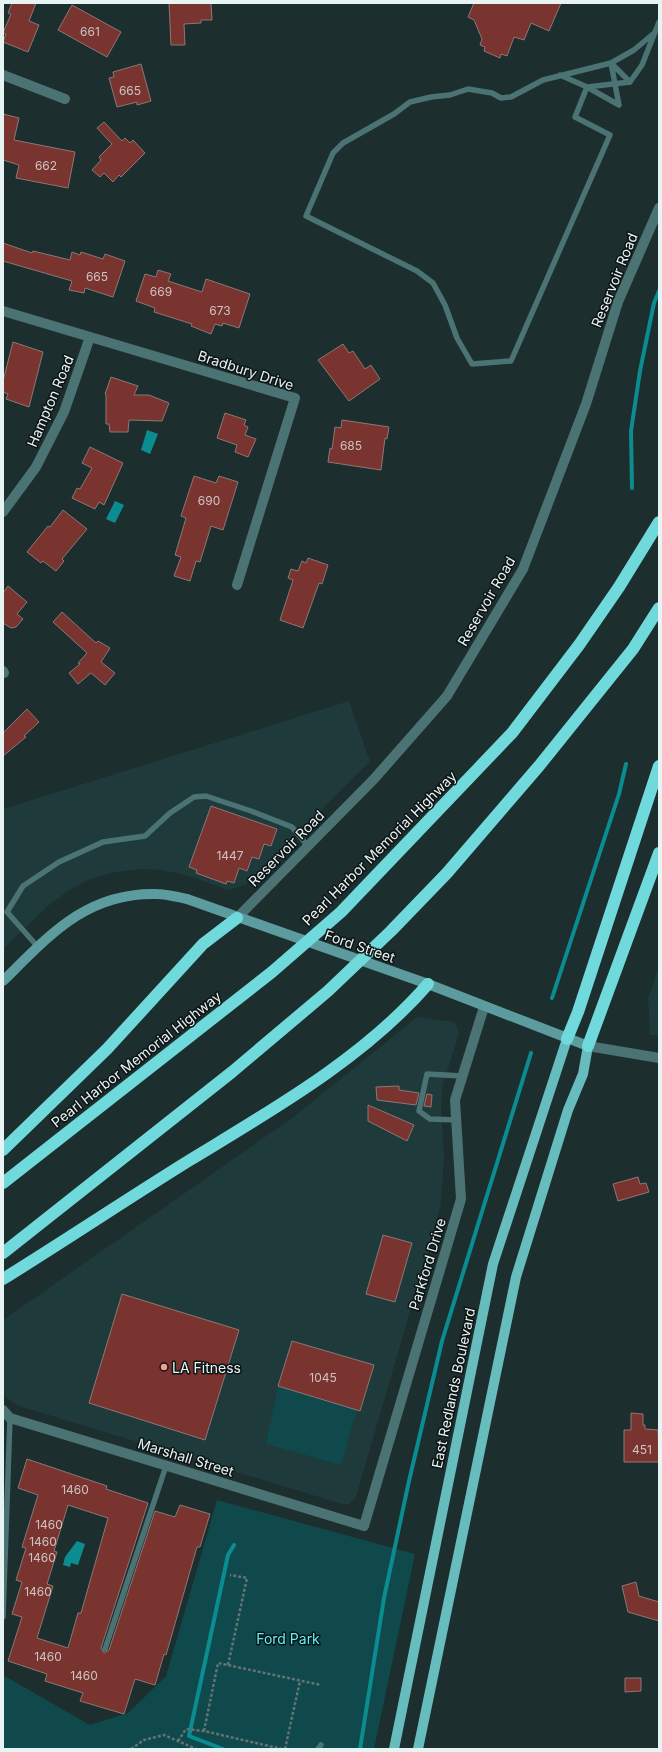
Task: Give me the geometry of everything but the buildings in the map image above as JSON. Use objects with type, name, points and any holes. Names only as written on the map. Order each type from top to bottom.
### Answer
[{"type":"highway","name":"Pearl Harbor Memorial Highway","points":[[3,1183],[272,972],[341,912],[512,733],[579,645],[619,587],[659,522]]},
{"type":"highway","points":[[3,1253],[232,1072],[328,991],[391,931],[447,873],[539,766],[634,649],[659,608]]},
{"type":"highway","points":[[567,1039],[578,1012],[659,766]]},
{"type":"highway","points":[[588,1046],[659,853]]},
{"type":"highway","points":[[3,1150],[107,1049],[203,944],[237,918]]},
{"type":"highway","points":[[3,1279],[289,1100],[350,1056],[412,1002],[428,984]]},
{"type":"main road","name":"Ford Street","points":[[3,981],[67,921],[97,904],[126,896],[158,894],[187,899],[237,918],[428,984],[484,1007],[588,1046]]},
{"type":"main road","name":"East Redlands Boulevard","points":[[394,1749],[493,1264],[567,1039]]},
{"type":"main road","points":[[418,1749],[516,1277],[568,1110],[583,1074],[588,1046]]},
{"type":"street","points":[[3,75],[65,99]]},
{"type":"street","name":"Reservoir Road","points":[[237,918],[374,779],[447,696],[523,569],[586,404],[618,302],[659,208]]},
{"type":"street","name":"Bradbury Drive","points":[[3,311],[295,398],[237,585]]},
{"type":"street","name":"Hampton Road","points":[[3,512],[36,468],[64,412],[90,337]]},
{"type":"street","name":"Parkford Drive","points":[[364,1526],[461,1199],[454,1100],[484,1007]]},
{"type":"street","name":"Ford Street","points":[[588,1046],[659,1058]]},
{"type":"street","name":"Marshall Street","points":[[7,1414],[166,1466],[364,1526]]},
{"type":"lane","points":[[587,87],[630,82],[642,65],[659,22]]},
{"type":"lane","points":[[587,87],[574,116],[610,135],[511,361],[472,364],[457,338],[445,305],[433,283],[417,271],[306,216],[333,153],[343,143],[394,114],[410,102],[450,95],[468,89],[492,93],[501,98],[510,98],[543,80],[611,63],[634,50],[655,32]]},
{"type":"lane","points":[[611,63],[630,82]]},
{"type":"lane","points":[[560,76],[587,87],[619,105],[611,63]]},
{"type":"lane","points":[[38,947],[7,912],[23,886],[59,862],[103,842],[145,836],[170,812],[194,797],[206,796],[292,827],[308,846]]},
{"type":"lane","points":[[456,1120],[430,1119],[419,1111],[427,1074],[462,1076]]},
{"type":"lane","points":[[3,1617],[7,1414]]},
{"type":"lane","points":[[105,1649],[166,1466]]},
{"type":"path","points":[[228,1665],[247,1578],[230,1575]]},
{"type":"path","points":[[204,1731],[218,1663],[321,1686]]},
{"type":"path","points":[[178,1741],[186,1729],[192,1731],[204,1731],[284,1749],[300,1681]]},
{"type":"path","points":[[131,1749],[144,1740],[164,1735],[196,1749]]},
{"type":"shaded area","points":[[349,701],[371,761],[245,885],[229,890],[186,875],[160,870],[138,869],[112,873],[88,880],[68,891],[48,906],[3,949],[3,809]]},
{"type":"shaded area","points":[[659,967],[659,1035],[650,1035],[648,998]]},
{"type":"shaded area","points":[[417,1017],[455,1022],[459,1034],[443,1084],[441,1107],[444,1157],[441,1205],[356,1497],[349,1504],[342,1504],[19,1406],[5,1397],[3,1390],[3,1320],[292,1118]]},
{"type":"green space","points":[[278,1386],[357,1410],[341,1465],[266,1444]]},
{"type":"green space","name":"Ford Park","points":[[217,1500],[415,1554],[374,1749],[3,1749],[3,1675],[90,1725],[128,1713],[166,1676]]},
{"type":"water","points":[[147,430],[158,434],[150,454],[141,450]]},
{"type":"water","points":[[115,501],[124,505],[115,523],[106,519]]},
{"type":"water","points":[[77,1541],[85,1544],[78,1565],[71,1563],[70,1567],[63,1565],[65,1557]]},
{"type":"waterway","points":[[632,488],[631,431],[640,371],[654,303],[659,291]]},
{"type":"waterway","points":[[552,998],[619,794],[626,764]]},
{"type":"waterway","points":[[360,1749],[384,1598],[409,1481],[442,1341],[531,1053]]},
{"type":"waterway","points":[[223,1749],[189,1736],[228,1555],[234,1545]]},
{"type":"place","name":"LA Fitness","points":[[164,1367]]}]
